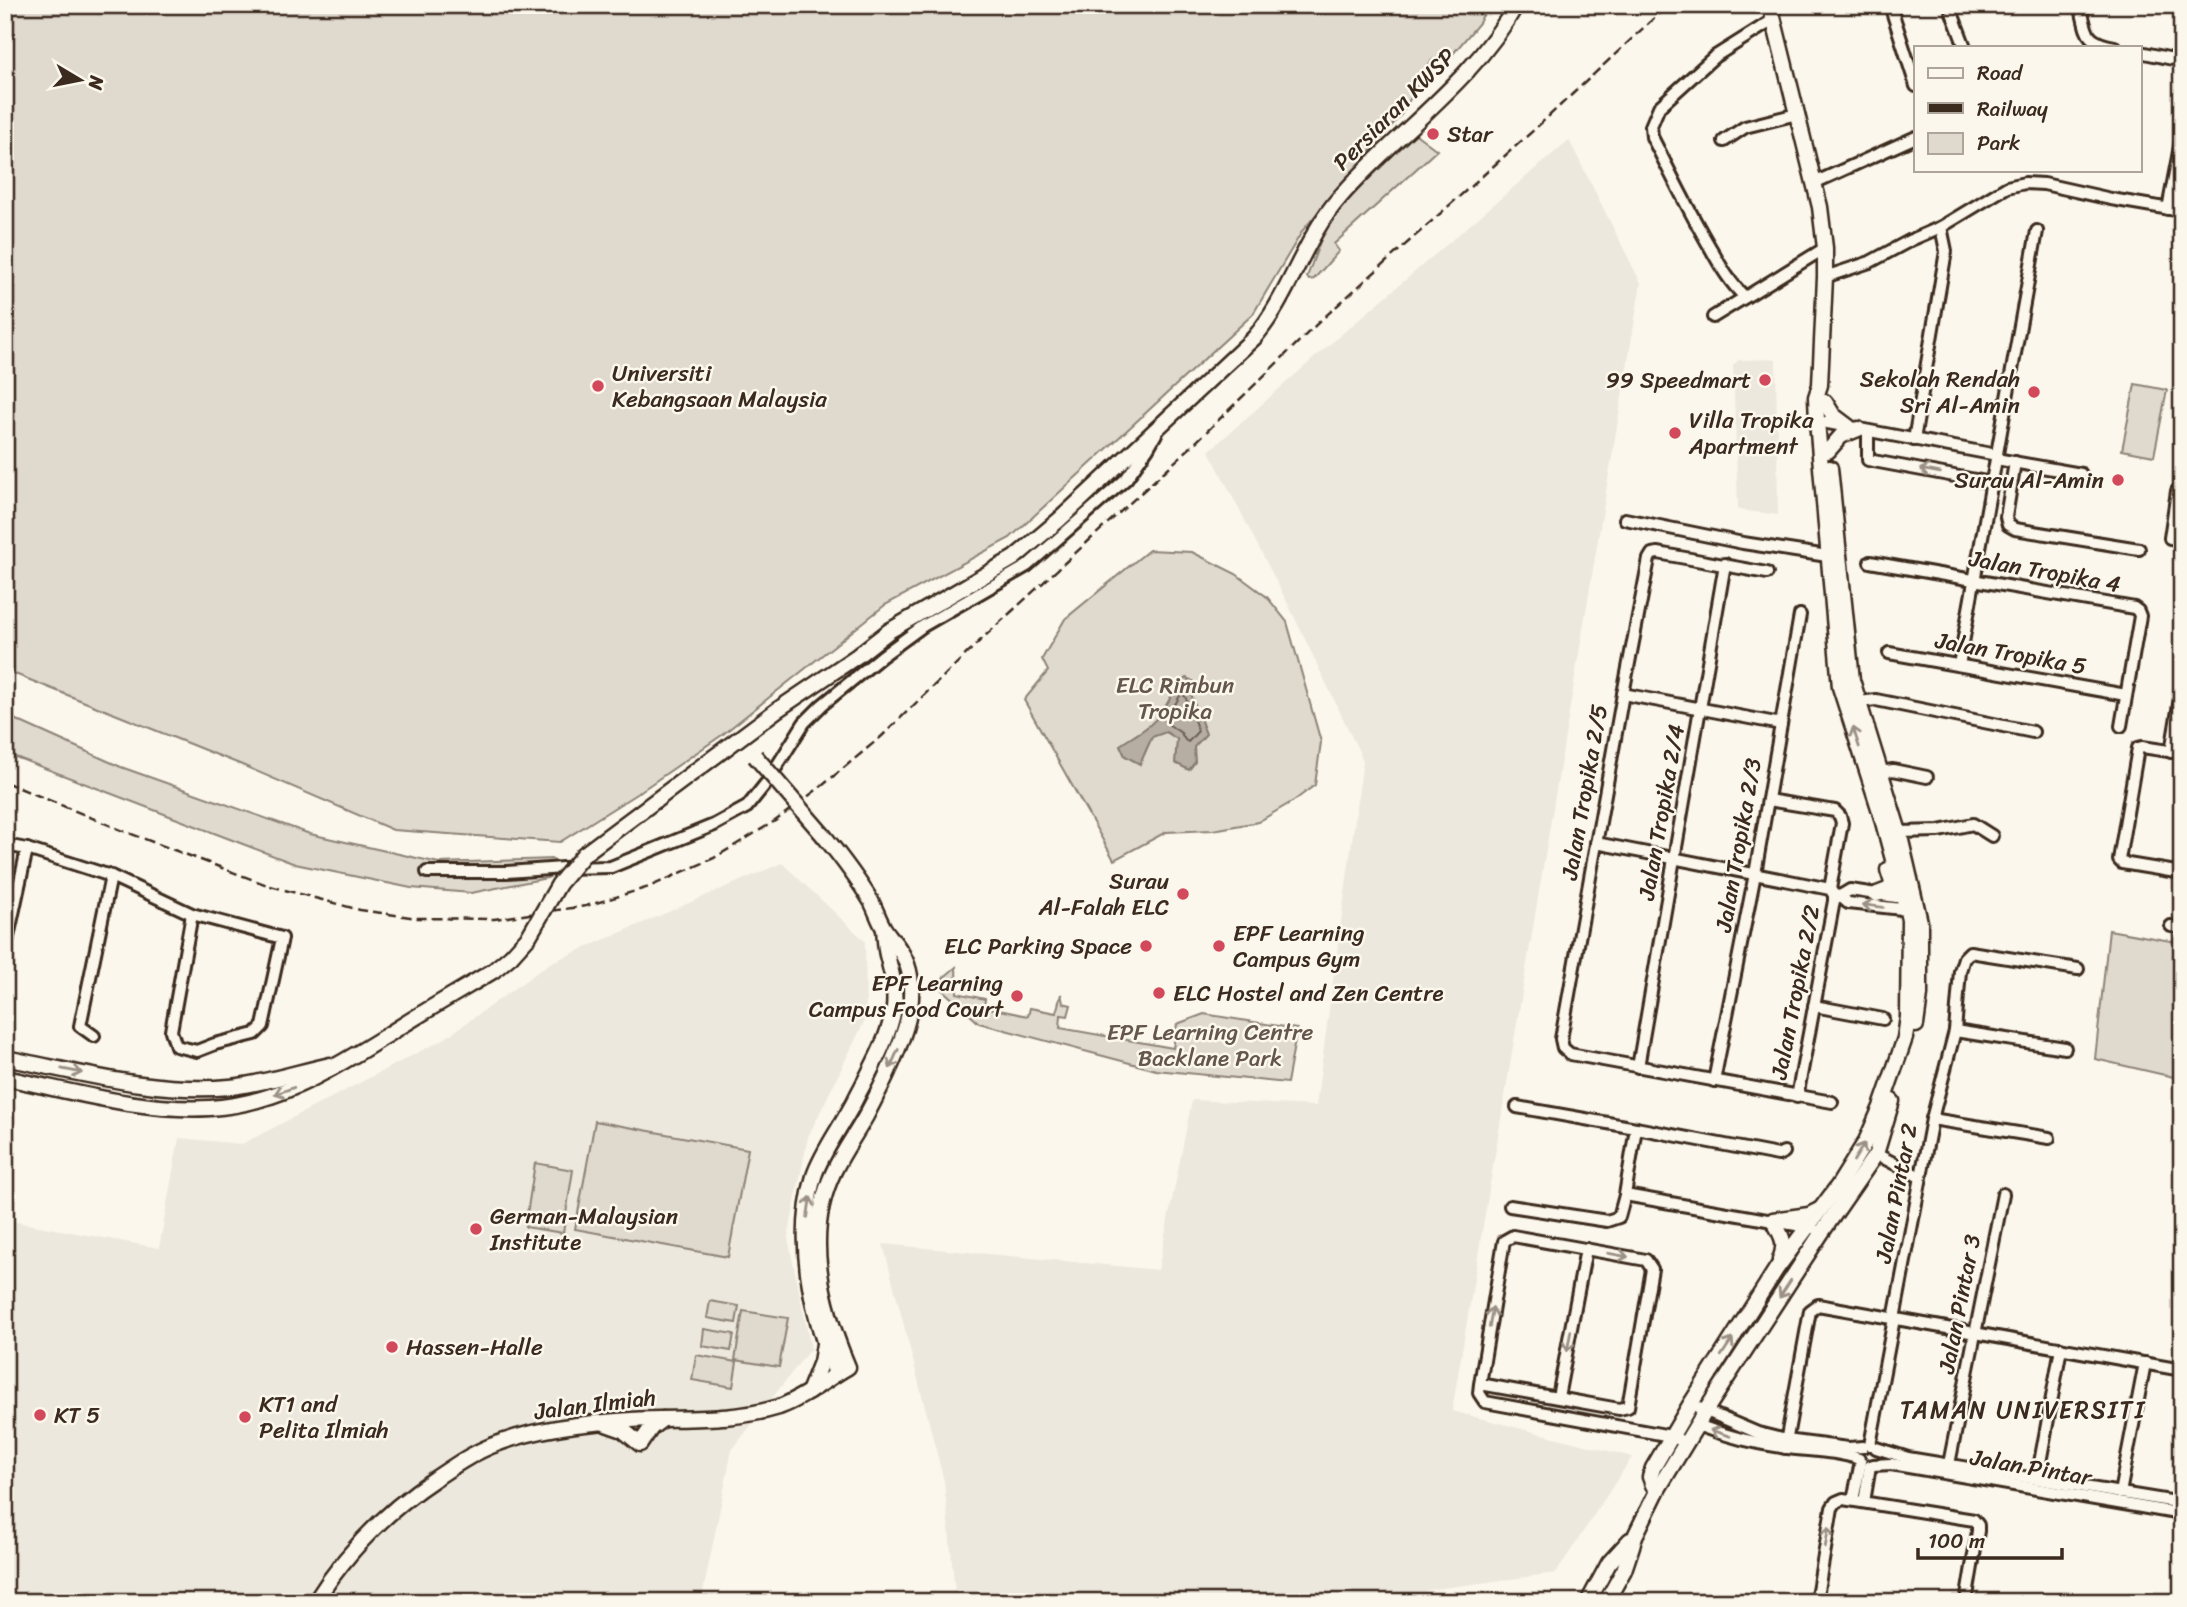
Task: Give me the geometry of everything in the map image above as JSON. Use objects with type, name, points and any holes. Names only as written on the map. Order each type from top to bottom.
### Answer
[{"type":"street","name":"Persiaran KWSP","points":[[40,1084],[129,1103],[210,1108],[244,1103],[283,1092],[319,1077],[493,971],[529,936],[559,884],[584,854],[777,710],[858,656],[890,631],[1014,558],[1161,425],[1259,332],[1329,211],[1361,174],[1469,67],[1503,28],[1516,5]]},
{"type":"street","points":[[1890,5],[1914,80]]},
{"type":"street","points":[[2080,5],[2091,39],[2105,46]]},
{"type":"street","points":[[1606,1602],[1624,1570],[1636,1534],[1658,1489],[1816,1229],[1822,1209],[1866,1141],[1905,1038],[1908,1017],[1911,902],[1899,832],[1840,687],[1828,451],[1816,397],[1820,385],[1825,252],[1820,207],[1773,10],[1706,64],[1659,107],[1651,126],[1652,137],[1697,228],[1721,268],[1745,297]]},
{"type":"street","points":[[1951,10],[1965,46]]},
{"type":"street","points":[[2142,52],[2182,61]]},
{"type":"street","points":[[1724,141],[1745,127],[1797,114]]},
{"type":"street","points":[[2168,209],[2182,135]]},
{"type":"street","points":[[1814,183],[1914,138]]},
{"type":"street","points":[[1825,277],[1870,262],[1941,227],[2007,187],[2025,183],[2043,184],[2182,211]]},
{"type":"street","points":[[1914,440],[1946,251],[1941,227]]},
{"type":"street","points":[[1959,665],[2037,231]]},
{"type":"street","points":[[1713,317],[1825,252]]},
{"type":"street","points":[[1820,385],[1825,402],[1833,415],[1858,429],[1868,460],[1992,483]]},
{"type":"street","points":[[1658,1489],[1650,1477],[1671,1436],[1777,1268],[1816,1229],[1876,1154],[1906,1065],[1918,1016],[1921,933],[1875,776],[1852,680],[1834,557],[1821,422],[1825,402]]},
{"type":"street","points":[[1821,422],[2081,474]]},
{"type":"street","points":[[426,872],[507,872],[611,867],[714,825],[747,807],[767,782],[804,723],[822,705],[923,626],[1027,566],[1126,479],[1149,448],[1161,425]]},
{"type":"street","points":[[1828,451],[1841,436],[1858,429]]},
{"type":"street","points":[[2015,462],[2006,517],[2008,526],[2139,549]]},
{"type":"street","points":[[2182,489],[2177,491],[2170,538],[2182,541]]},
{"type":"street","points":[[1625,519],[1743,543],[1834,557]]},
{"type":"street","name":"Jalan Tropika 2/5","points":[[1638,1067],[1570,1054],[1563,1048],[1562,1039],[1649,559],[1652,554],[1658,553],[1725,564]]},
{"type":"street","name":"Jalan Tropika 4","points":[[1870,562],[2134,608],[2140,616],[2121,726]]},
{"type":"street","points":[[1725,564],[1767,573]]},
{"type":"street","name":"Jalan Tropika 2/4","points":[[1638,1067],[1725,564]]},
{"type":"street","name":"Jalan Tropika 2/3","points":[[1714,1081],[1755,874],[1800,615]]},
{"type":"street","name":"Jalan Tropika 5","points":[[1889,653],[2126,695]]},
{"type":"street","points":[[2181,692],[2177,752],[2138,748],[2119,860],[2122,863],[2182,873]]},
{"type":"street","points":[[1623,694],[1781,723]]},
{"type":"street","points":[[1859,702],[1876,700],[2033,732]]},
{"type":"street","points":[[741,737],[846,864],[871,901],[884,928],[901,949],[911,989],[911,1008],[900,1045],[867,1115],[833,1172],[821,1218],[819,1270],[842,1370]]},
{"type":"street","points":[[1877,894],[1888,891],[1892,882],[1866,790],[1875,776],[1894,770],[1927,777]]},
{"type":"street","name":"Jalan Tropika 2/2","points":[[1768,800],[1835,811],[1842,823],[1835,901],[1797,1097]]},
{"type":"street","points":[[1899,832],[1939,831],[1973,824],[1992,836]]},
{"type":"street","points":[[1596,843],[1755,874],[1835,893],[1848,903],[1911,902]]},
{"type":"street","points":[[5,845],[27,849],[111,876],[192,914],[282,938],[263,1026],[254,1034],[197,1051],[176,1045],[170,1031],[192,914]]},
{"type":"street","points":[[5,951],[27,849]]},
{"type":"street","points":[[94,1036],[80,1026],[111,876]]},
{"type":"street","points":[[1835,893],[1850,890],[1911,902]]},
{"type":"street","points":[[842,1370],[824,1344],[810,1289],[806,1234],[812,1188],[820,1164],[874,1064],[892,1018],[895,992],[886,954],[884,928]]},
{"type":"street","name":"Jalan Pintar 2","points":[[1870,1446],[1920,1177],[1955,1031],[1960,971],[1964,958],[1970,952],[2078,969]]},
{"type":"street","points":[[1814,1006],[1883,1019]]},
{"type":"street","points":[[1955,1031],[2065,1048]]},
{"type":"street","points":[[5,1058],[149,1085],[179,1088],[231,1087],[345,1062]]},
{"type":"street","points":[[1638,1067],[1832,1102]]},
{"type":"street","points":[[5,1078],[40,1084]]},
{"type":"street","points":[[5,1086],[40,1084]]},
{"type":"street","points":[[1517,1107],[1778,1155],[1784,1152]]},
{"type":"street","points":[[1932,1119],[2049,1138]]},
{"type":"street","points":[[1510,1206],[1607,1221],[1619,1217],[1640,1129]]},
{"type":"street","points":[[1876,1154],[1920,1177]]},
{"type":"street","name":"Jalan Pintar 3","points":[[1949,1464],[2003,1194]]},
{"type":"street","points":[[1625,1195],[1816,1229]]},
{"type":"street","points":[[1773,1220],[1809,1215],[1822,1209]]},
{"type":"street","points":[[1773,1220],[1784,1248],[1777,1268]]},
{"type":"street","points":[[1480,1384],[1619,1409],[1628,1407],[1652,1269],[1646,1260],[1513,1236],[1504,1241],[1480,1384],[1479,1394],[1485,1402],[1671,1436],[1686,1443]]},
{"type":"street","points":[[1558,1397],[1586,1249]]},
{"type":"street","points":[[1785,1444],[1810,1311],[1818,1304],[2182,1370]]},
{"type":"street","points":[[809,1392],[821,1362],[824,1344]]},
{"type":"street","points":[[2037,1479],[2061,1348]]},
{"type":"street","points":[[2120,1493],[2145,1363]]},
{"type":"street","name":"Jalan Ilmiah","points":[[315,1602],[333,1573],[378,1522],[416,1491],[463,1460],[491,1446],[536,1432],[602,1422],[743,1415],[779,1406],[809,1392],[842,1370]]},
{"type":"street","name":"Jalan Pintar","points":[[1690,1405],[1785,1444],[1849,1448],[1870,1446],[1908,1458],[2182,1505]]},
{"type":"street","points":[[602,1422],[622,1430],[640,1444],[651,1428],[663,1419]]},
{"type":"street","name":"Jalan Pintar","points":[[1697,1425],[1727,1436],[1847,1455],[1866,1463],[1891,1464],[2182,1514]]},
{"type":"street","points":[[1858,1501],[1866,1463],[1859,1452],[1870,1446],[1879,1457],[1866,1463]]},
{"type":"street","points":[[1816,1602],[1832,1508],[1836,1502],[1843,1499],[1974,1520],[1978,1531],[1966,1602]]},
{"type":"street","points":[[1588,1602],[1609,1563],[1636,1534]]},
{"type":"shaded area","points":[[1569,140],[1641,283],[1452,1411],[1632,1457],[1556,1573],[1427,1590],[1415,1602],[956,1602],[944,1481],[883,1244],[1158,1270],[1192,1100],[1316,1106],[1363,760],[1289,606],[1209,451]]},
{"type":"shaded area","points":[[1776,359],[1778,515],[1738,508],[1733,365],[1739,360]]},
{"type":"shaded area","name":"German-Malaysian Institute","points":[[782,863],[865,941],[866,1018],[808,1137],[788,1238],[811,1348],[732,1450],[701,1602],[5,1602],[5,1220],[159,1248],[179,1138],[242,1144],[444,1039],[550,963]]},
{"type":"green space","name":"Universiti Kebangsaan Malaysia","points":[[5,5],[1488,5],[1479,23],[1452,55],[1432,60],[1401,115],[1303,230],[1253,314],[1010,538],[885,605],[722,735],[560,842],[393,830],[242,765],[5,670]]},
{"type":"green space","points":[[1413,132],[1437,150],[1334,244],[1339,251],[1314,279],[1309,280],[1307,277],[1329,217]]},
{"type":"green space","points":[[2135,384],[2167,390],[2154,456],[2122,450]]},
{"type":"green space","name":"ELC Rimbun Tropika","points":[[1149,550],[1192,552],[1236,574],[1267,597],[1287,622],[1321,742],[1315,785],[1258,822],[1213,830],[1166,832],[1114,860],[1024,700],[1048,671],[1042,659],[1065,619]]},
{"type":"green space","points":[[5,715],[121,767],[310,834],[439,863],[553,859],[558,863],[556,874],[471,893],[411,888],[295,864],[5,753]]},
{"type":"green space","points":[[2109,930],[2182,943],[2182,1079],[2095,1059]]},
{"type":"green space","name":"EPF Learning Centre Backlane Park","points":[[956,967],[957,993],[985,999],[984,1007],[1028,1016],[1030,1008],[1056,1013],[1061,994],[1063,1003],[1071,1005],[1068,1016],[1061,1015],[1060,1028],[1173,1048],[1177,1024],[1204,1014],[1297,1029],[1287,1083],[1156,1070],[979,1023],[936,984]]},
{"type":"green space","points":[[595,1121],[748,1149],[728,1257],[575,1229]]},
{"type":"green space","points":[[535,1163],[573,1170],[563,1233],[525,1227]]},
{"type":"green space","points":[[710,1301],[739,1306],[736,1323],[707,1318]]},
{"type":"green space","points":[[743,1311],[788,1318],[779,1367],[735,1360]]},
{"type":"green space","points":[[704,1329],[734,1334],[731,1351],[702,1346]]},
{"type":"green space","points":[[696,1355],[737,1362],[733,1387],[692,1380]]},
{"type":"water","points":[[1186,678],[1195,682],[1192,697],[1206,734],[1194,747],[1195,762],[1189,770],[1175,763],[1177,739],[1166,732],[1152,737],[1140,764],[1125,756],[1120,745],[1156,719]]},
{"type":"railway","points":[[5,782],[126,832],[270,886],[360,910],[417,918],[494,919],[586,906],[649,887],[714,858],[775,821],[882,736],[985,636],[1192,446],[1320,321],[1536,128],[1668,5]]},
{"type":"place","name":"Star","points":[[1433,134]]},
{"type":"place","name":"99 Speedmart","points":[[1765,380]]},
{"type":"place","name":"Universiti Kebangsaan Malaysia","points":[[598,386]]},
{"type":"place","name":"Sekolah Rendah Sri Al-Amin","points":[[2034,392]]},
{"type":"place","name":"Villa Tropika Apartment","points":[[1675,433]]},
{"type":"place","name":"Surau Al-Amin","points":[[2118,480]]},
{"type":"place","name":"Surau Al-Falah ELC","points":[[1183,894]]},
{"type":"place","name":"ELC Parking Space","points":[[1146,946]]},
{"type":"place","name":"EPF Learning Campus Gym","points":[[1219,946]]},
{"type":"place","name":"ELC Hostel and Zen Centre","points":[[1159,993]]},
{"type":"place","name":"EPF Learning Campus Food Court","points":[[1017,996]]},
{"type":"place","name":"German-Malaysian Institute","points":[[476,1229]]},
{"type":"place","name":"Hassen-Halle","points":[[392,1347]]},
{"type":"place","name":"KT 5","points":[[40,1415]]},
{"type":"place","name":"KT1 and Pelita Ilmiah","points":[[245,1417]]},
{"type":"district","name":"TAMAN UNIVERSITI","points":[[2023,1410]]}]
